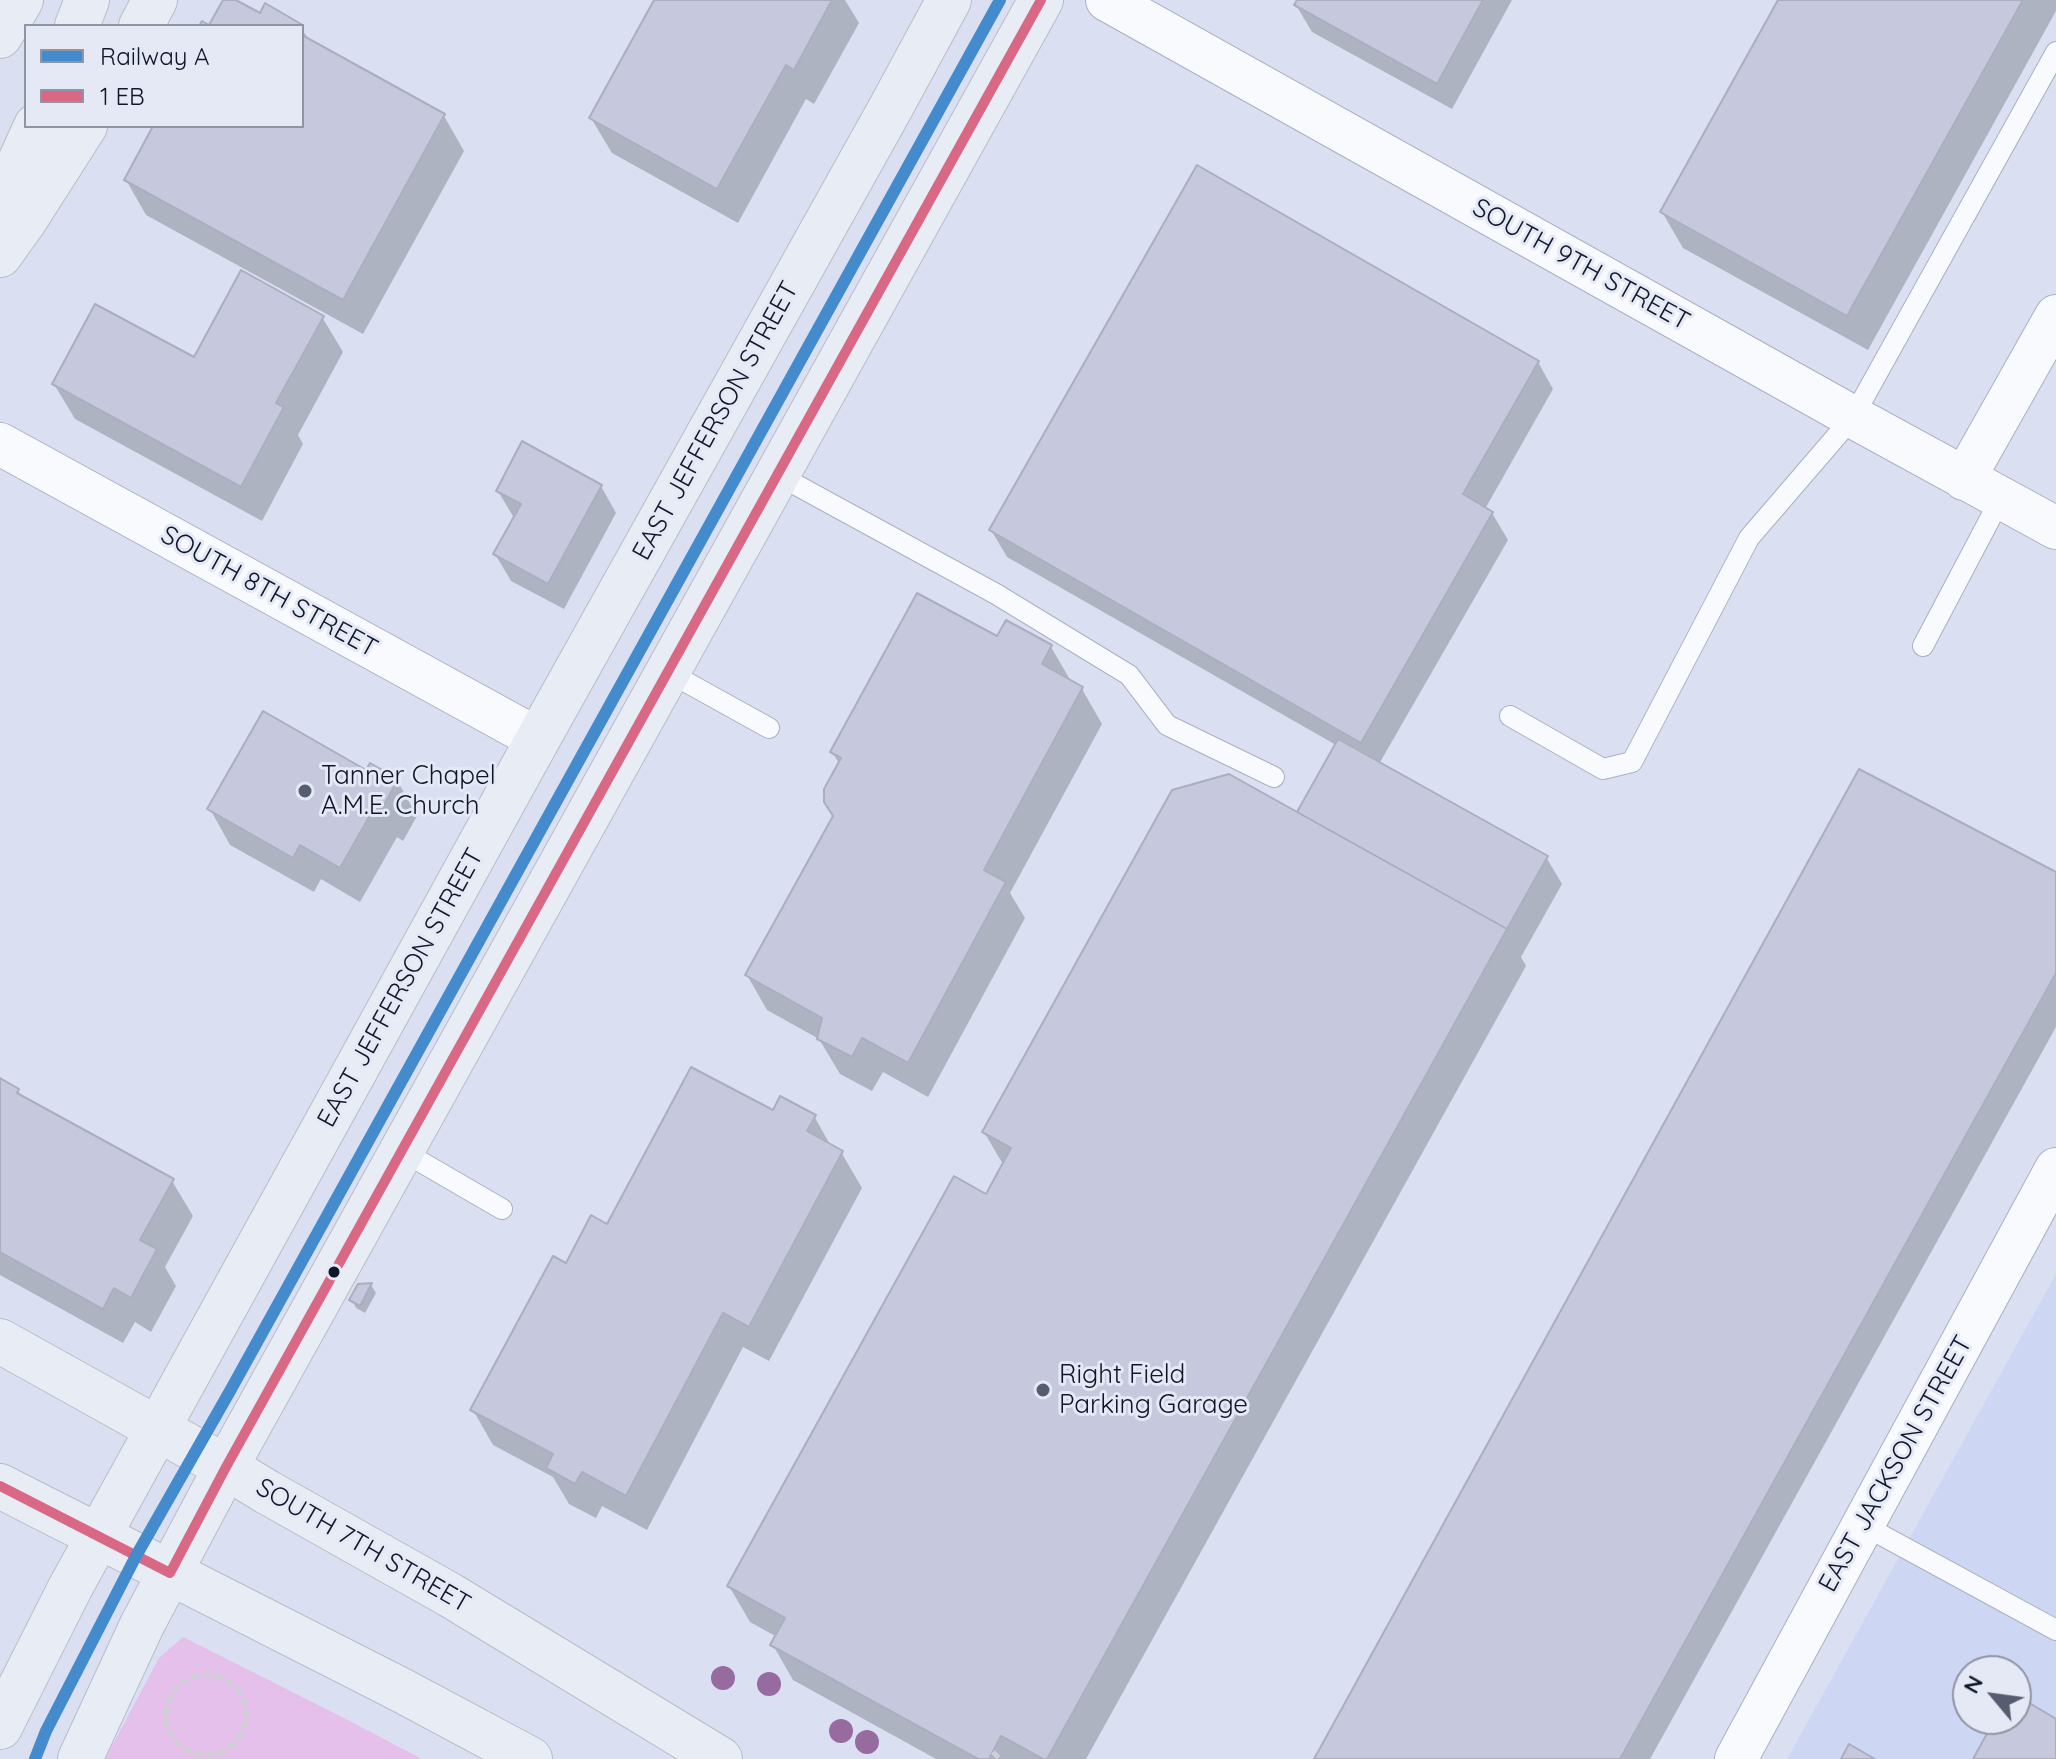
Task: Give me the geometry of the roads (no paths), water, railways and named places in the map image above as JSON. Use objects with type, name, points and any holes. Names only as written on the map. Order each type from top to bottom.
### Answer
[{"type":"main road","points":[[0,36],[21,0]]},
{"type":"main road","points":[[78,24],[87,0]]},
{"type":"main road","points":[[142,24],[155,0]]},
{"type":"main road","name":"EAST JEFFERSON STREET","points":[[0,1727],[98,1537],[949,0]]},
{"type":"main road","points":[[80,1759],[137,1636],[226,1467],[1041,0]]},
{"type":"main road","points":[[0,205],[35,128]]},
{"type":"main road","points":[[0,255],[84,128]]},
{"type":"main road","name":"SOUTH 7TH STREET","points":[[0,1341],[450,1595],[720,1759]]},
{"type":"main road","points":[[0,1486],[526,1757]]},
{"type":"street","name":"SOUTH 9TH STREET","points":[[1107,0],[2056,528]]},
{"type":"street","points":[[1964,479],[2056,316]]},
{"type":"street","name":"SOUTH 8TH STREET","points":[[0,444],[538,739]]},
{"type":"street","name":"EAST JACKSON STREET","points":[[1736,1759],[2056,1169]]},
{"type":"lane","points":[[1510,716],[1603,769],[1632,762],[1749,538],[1853,417],[2056,52]]},
{"type":"lane","points":[[778,475],[1009,602],[1129,675],[1167,725],[1274,777]]},
{"type":"lane","points":[[1923,646],[2001,498]]},
{"type":"lane","points":[[668,672],[769,728]]},
{"type":"lane","points":[[402,1151],[502,1209]]},
{"type":"lane","points":[[1863,1525],[2056,1630]]},
{"type":"rail line","name":"A","points":[[35,1759],[46,1731],[136,1556],[1000,0]]},
{"type":"place","name":"Tanner Chapel A.M.E. Church","points":[[305,791]]},
{"type":"place","name":"Right Field Parking Garage","points":[[1043,1390]]}]
